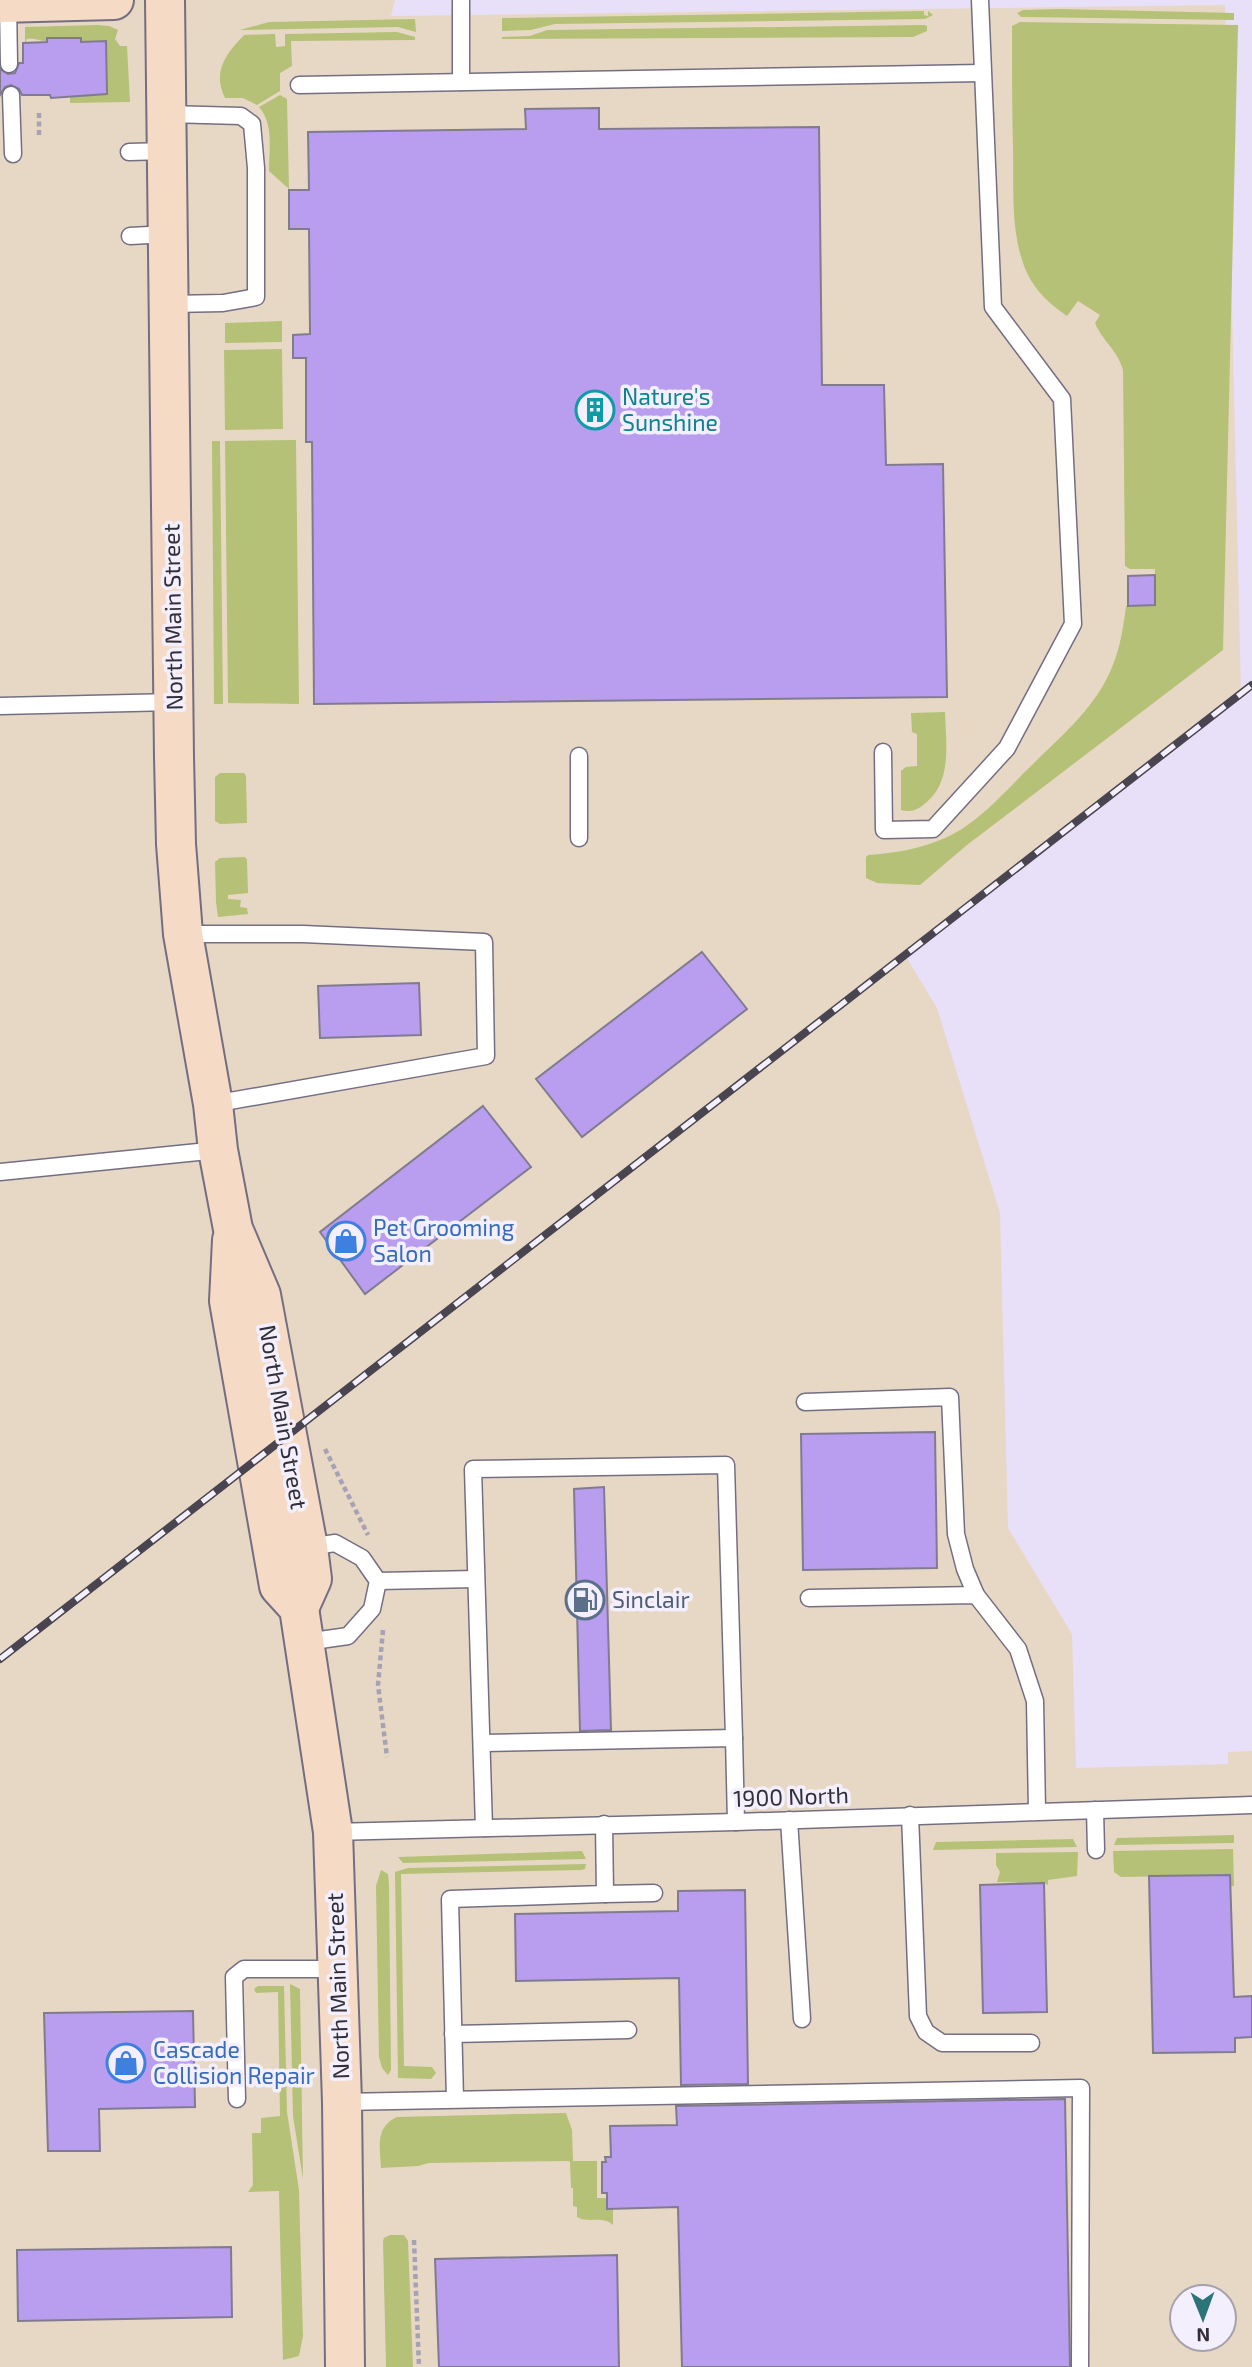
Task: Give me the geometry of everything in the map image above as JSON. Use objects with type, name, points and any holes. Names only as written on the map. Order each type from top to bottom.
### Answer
[{"type":"main road","points":[[4,3],[114,0]]},
{"type":"main road","name":"North Main Street","points":[[165,0],[176,844],[183,934],[213,1104],[218,1150],[233,1228],[261,1295],[312,1579],[302,1625],[332,1832],[342,2102],[345,2367]]},
{"type":"main road","name":"North Main Street","points":[[233,1228],[229,1301],[254,1445],[279,1586],[302,1625]]},
{"type":"lane","points":[[461,0],[461,82]]},
{"type":"lane","points":[[883,752],[884,830],[933,829],[1007,748],[1073,624],[1062,399],[993,307],[980,0]]},
{"type":"lane","points":[[4,3],[9,64]]},
{"type":"lane","points":[[299,85],[982,73]]},
{"type":"lane","points":[[11,95],[13,154]]},
{"type":"lane","points":[[129,152],[167,133],[241,116],[252,124],[256,168],[256,297],[223,303],[170,304]]},
{"type":"lane","points":[[130,236],[168,234]]},
{"type":"lane","points":[[0,706],[174,702]]},
{"type":"lane","points":[[579,756],[579,838]]},
{"type":"lane","points":[[183,934],[303,934],[484,942],[486,1056],[213,1104]]},
{"type":"lane","points":[[0,1172],[218,1150]]},
{"type":"lane","points":[[805,1402],[950,1397],[956,1534],[965,1569],[976,1595],[1018,1649],[1035,1701],[1037,1811]]},
{"type":"lane","points":[[484,1828],[473,1469],[726,1465],[736,1822]]},
{"type":"lane","points":[[302,1625],[348,1636],[372,1609],[378,1581],[362,1558],[335,1544],[308,1547]]},
{"type":"lane","points":[[378,1581],[476,1579]]},
{"type":"lane","points":[[809,1598],[976,1595]]},
{"type":"lane","points":[[483,1743],[734,1738]]},
{"type":"lane","name":"1900 North","points":[[332,1832],[1252,1805]]},
{"type":"lane","points":[[1095,1810],[1096,1850]]},
{"type":"lane","points":[[910,1815],[918,2016],[926,2032],[942,2043],[1031,2043]]},
{"type":"lane","points":[[789,1820],[802,2019]]},
{"type":"lane","points":[[604,1824],[605,1895]]},
{"type":"lane","points":[[455,2099],[450,1899],[654,1893]]},
{"type":"lane","points":[[237,2099],[234,1978],[244,1969],[337,1969]]},
{"type":"lane","points":[[453,2034],[628,2031]]},
{"type":"lane","points":[[342,2102],[1081,2088],[1080,2367]]},
{"type":"path","points":[[39,111],[39,135]]},
{"type":"path","points":[[414,2240],[419,2367]]},
{"type":"shaded area","points":[[0,0],[395,0],[391,16],[1225,5],[1241,693],[905,955],[937,1008],[1000,1213],[1008,1528],[1072,1634],[1076,1768],[1228,1764],[1228,1752],[1252,1751],[1252,2367],[0,2367]]},
{"type":"green space","points":[[1023,10],[1234,13],[1234,20],[1021,17],[1017,13]]},
{"type":"green space","points":[[924,11],[924,15],[928,16],[928,11],[933,15],[925,19],[555,24],[531,30],[502,31],[502,18]]},
{"type":"green space","points":[[415,19],[416,32],[398,27],[240,30],[269,22]]},
{"type":"green space","points":[[1020,22],[1238,25],[1223,650],[967,845],[920,885],[877,883],[866,878],[868,855],[917,848],[957,832],[991,806],[1061,737],[1090,705],[1110,673],[1119,645],[1126,606],[1155,605],[1155,569],[1130,569],[1125,566],[1123,370],[1095,323],[1100,315],[1078,301],[1067,316],[1049,302],[1027,273],[1018,244],[1013,197],[1012,26]]},
{"type":"green space","points":[[97,25],[118,30],[115,39],[120,46],[127,46],[130,102],[70,103],[70,97],[107,94],[106,41],[81,42],[80,38],[48,38],[47,42],[27,39],[25,43],[25,27]]},
{"type":"green space","points":[[927,26],[927,31],[913,37],[502,39],[530,36],[547,30]]},
{"type":"green space","points":[[397,32],[415,37],[415,40],[291,41],[292,66],[280,73],[280,91],[257,105],[243,98],[225,98],[221,88],[223,64],[244,35],[275,34],[276,47],[285,46],[285,34]]},
{"type":"green space","points":[[280,95],[287,99],[289,189],[269,171],[269,129],[259,107]]},
{"type":"green space","points":[[282,321],[282,342],[225,343],[225,323]]},
{"type":"green space","points":[[282,349],[283,429],[225,430],[224,350]]},
{"type":"green space","points":[[296,440],[299,704],[228,703],[225,441]]},
{"type":"green space","points":[[212,441],[220,441],[223,704],[214,704]]},
{"type":"green space","points":[[945,712],[946,763],[939,787],[919,808],[912,811],[901,810],[901,771],[906,767],[917,766],[917,734],[912,732],[911,713]]},
{"type":"green space","points":[[220,773],[244,773],[246,776],[247,823],[220,824],[215,821],[215,777]]},
{"type":"green space","points":[[245,857],[248,893],[228,895],[228,899],[241,900],[240,907],[247,908],[248,914],[218,917],[215,862],[220,858]]},
{"type":"green space","points":[[1234,1835],[1234,1843],[1114,1845],[1117,1838]]},
{"type":"green space","points":[[1073,1839],[1077,1847],[933,1850],[936,1842]]},
{"type":"green space","points":[[1233,1849],[1234,1886],[1231,1886],[1230,1875],[1121,1877],[1114,1872],[1113,1851]]},
{"type":"green space","points":[[582,1851],[586,1859],[403,1863],[398,1857]]},
{"type":"green space","points":[[1078,1852],[1077,1876],[1048,1880],[1048,1885],[997,1882],[1000,1872],[996,1865],[996,1853]]},
{"type":"green space","points":[[586,1864],[585,1869],[581,1870],[401,1874],[404,2066],[432,2067],[436,2073],[431,2079],[398,2078],[395,1872],[408,1868]]},
{"type":"green space","points":[[381,1870],[388,1874],[389,1885],[391,2070],[388,2075],[382,2068],[379,2057],[376,1886]]},
{"type":"green space","points":[[290,1984],[300,1989],[303,2179],[293,2116]]},
{"type":"green space","points":[[258,1986],[284,1986],[287,2112],[299,2190],[303,2336],[299,2356],[283,2360],[279,2191],[248,2192],[253,2185],[252,2133],[261,2133],[261,2118],[280,2116],[278,1992],[256,1993],[254,1989]]},
{"type":"green space","points":[[566,2113],[572,2130],[573,2161],[597,2161],[597,2198],[607,2198],[608,2208],[613,2209],[613,2225],[577,2217],[577,2207],[573,2206],[568,2161],[429,2163],[381,2168],[380,2138],[385,2126],[397,2117]]},
{"type":"green space","points":[[390,2235],[404,2235],[408,2241],[413,2367],[386,2367],[383,2241]]},
{"type":"building","points":[[47,38],[81,38],[81,42],[106,41],[107,94],[51,98],[50,95],[22,95],[19,89],[11,85],[5,87],[0,95],[0,69],[8,74],[15,73],[19,63],[23,63],[23,43],[47,42]]},
{"type":"building","name":"Nature's Sunshine","points":[[599,108],[599,129],[819,127],[822,385],[884,385],[886,465],[943,464],[947,697],[314,704],[312,442],[306,442],[306,358],[293,358],[293,335],[310,334],[309,229],[289,229],[289,190],[309,190],[308,132],[526,129],[525,109]]},
{"type":"building","points":[[1155,575],[1155,605],[1128,606],[1128,576]]},
{"type":"building","points":[[702,952],[747,1009],[582,1137],[536,1079]]},
{"type":"building","points":[[419,983],[421,1035],[320,1038],[318,986]]},
{"type":"building","points":[[483,1106],[531,1167],[365,1294],[320,1232]]},
{"type":"building","points":[[935,1432],[937,1568],[803,1570],[801,1434]]},
{"type":"building","points":[[604,1487],[611,1730],[580,1731],[574,1489]]},
{"type":"building","points":[[1230,1875],[1234,1997],[1252,1996],[1252,2037],[1235,2038],[1235,2052],[1153,2053],[1149,1876]]},
{"type":"building","points":[[1044,1883],[1047,2012],[983,2013],[980,1885]]},
{"type":"building","points":[[745,1890],[748,2084],[681,2085],[679,1978],[516,1981],[515,1914],[678,1911],[678,1891]]},
{"type":"building","points":[[193,2011],[195,2107],[99,2109],[100,2151],[48,2151],[44,2013]]},
{"type":"building","points":[[1065,2099],[1070,2367],[682,2367],[678,2207],[607,2209],[607,2193],[602,2193],[602,2162],[606,2162],[605,2157],[611,2157],[610,2126],[677,2125],[676,2106]]},
{"type":"building","points":[[231,2247],[232,2317],[18,2321],[17,2250]]},
{"type":"building","points":[[617,2255],[619,2367],[439,2367],[435,2259]]},
{"type":"railway","points":[[0,1659],[1252,685]]},
{"type":"place","name":"Nature's Sunshine","points":[[595,410]]},
{"type":"place","name":"Pet Grooming Salon","points":[[346,1241]]},
{"type":"place","name":"Sinclair","points":[[585,1600]]},
{"type":"place","name":"Cascade Collision Repair","points":[[126,2063]]}]
